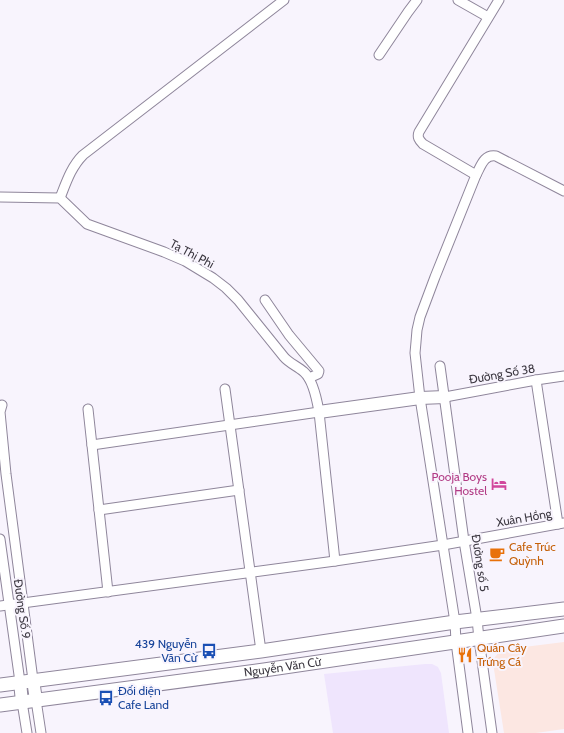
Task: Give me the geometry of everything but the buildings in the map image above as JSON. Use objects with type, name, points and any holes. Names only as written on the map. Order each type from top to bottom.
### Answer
[{"type":"main road","name":"Nguyễn Văn Cừ","points":[[0,685],[261,651],[477,619],[564,609]]},
{"type":"main road","name":"Nguyễn Văn Cừ","points":[[0,705],[264,670],[564,626]]},
{"type":"main road","points":[[261,651],[264,670]]},
{"type":"street","points":[[0,198],[60,198],[72,168],[83,155],[284,0]]},
{"type":"street","points":[[379,55],[417,0]]},
{"type":"street","points":[[458,0],[488,17]]},
{"type":"street","points":[[476,175],[423,144],[419,140],[418,136],[499,0]]},
{"type":"street","points":[[468,733],[456,642],[455,622],[420,398],[416,353],[417,330],[420,317],[435,277],[476,175],[487,157],[491,155],[496,156],[564,191]]},
{"type":"street","name":"Tạ Thị Phi","points":[[60,198],[87,224],[164,252],[185,261],[213,278],[238,300],[287,360],[302,370],[309,378],[319,412],[335,561]]},
{"type":"street","points":[[265,300],[289,335],[319,371],[318,374],[309,378]]},
{"type":"street","name":"Đường số 5","points":[[440,366],[492,733]]},
{"type":"street","name":"Đường Số 38","points":[[445,397],[564,376]]},
{"type":"street","points":[[536,380],[561,524]]},
{"type":"street","points":[[226,389],[261,651]]},
{"type":"street","points":[[92,445],[420,398],[445,397]]},
{"type":"street","points":[[2,405],[0,412],[2,460],[24,603],[41,733]]},
{"type":"street","points":[[88,409],[108,592]]},
{"type":"street","points":[[99,510],[239,490]]},
{"type":"street","name":"Xuân Hồng","points":[[4,606],[335,561],[443,545],[561,524]]},
{"type":"street","name":"Đường Số 9","points":[[0,539],[4,606],[20,682]]},
{"type":"street","points":[[20,682],[27,733]]},
{"type":"shaded area","points":[[564,642],[564,729],[536,733],[504,733],[493,663],[494,658],[501,650]]},
{"type":"shaded area","points":[[432,664],[438,667],[441,673],[449,733],[333,733],[324,674]]},
{"type":"place","name":"Pooja Boys Hostel","points":[[499,484]]},
{"type":"place","name":"Cafe Trúc Quỳnh","points":[[497,554]]},
{"type":"place","name":"439 Nguyễn Văn Cừ","points":[[209,651]]},
{"type":"place","name":"Quán Cây Trứng Cá","points":[[465,655]]},
{"type":"place","name":"Đối diện Cafe Land","points":[[106,698]]}]
